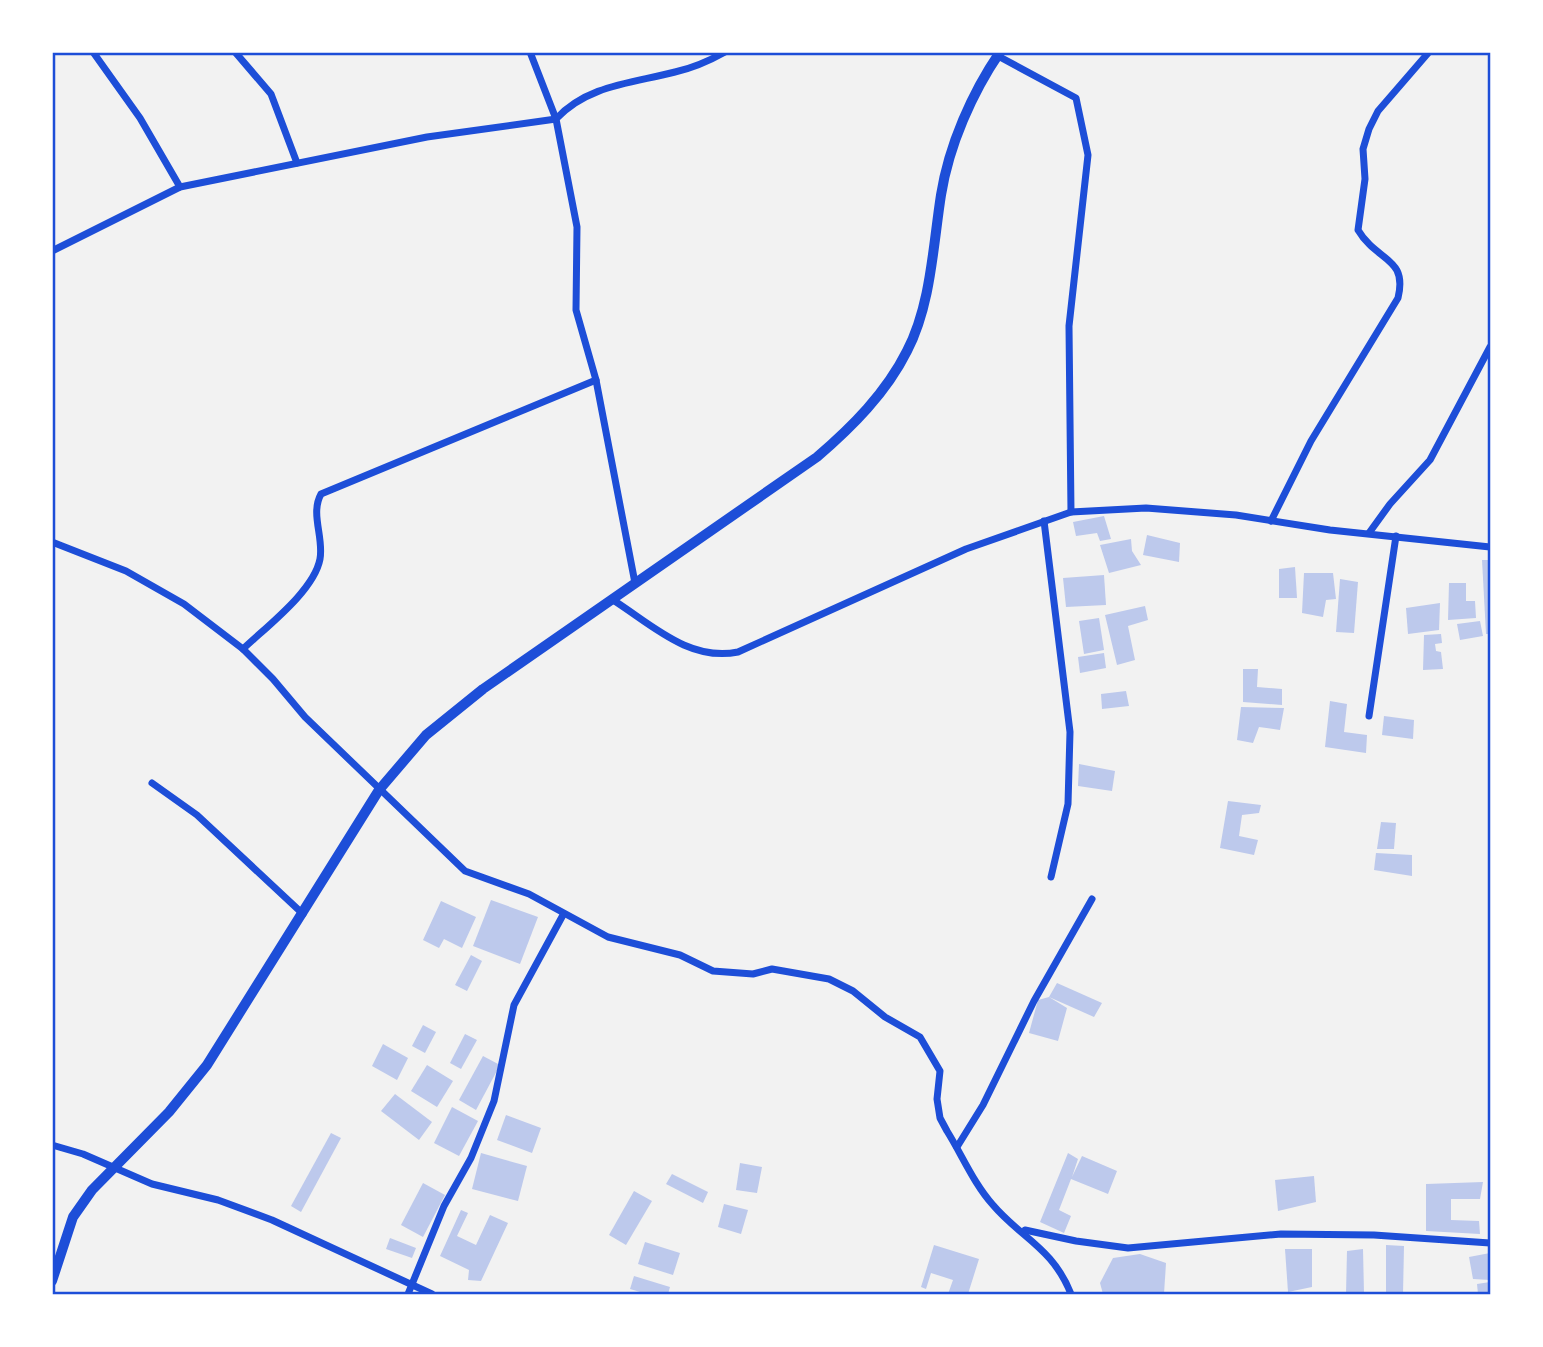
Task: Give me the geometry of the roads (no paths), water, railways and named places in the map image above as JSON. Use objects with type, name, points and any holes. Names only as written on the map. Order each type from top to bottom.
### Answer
[{"type":"main road","points":[[52,1281],[74,1217],[92,1189],[169,1112],[207,1065],[380,790],[426,735],[453,712],[817,457],[854,425],[907,353],[917,328],[933,253],[941,191],[956,140],[985,75],[999,54]]},
{"type":"street","points":[[93,52],[140,118],[180,187]]},
{"type":"street","points":[[235,52],[271,94],[297,163]]},
{"type":"street","points":[[530,52],[556,119],[577,227],[576,310],[596,380],[635,583]]},
{"type":"street","points":[[52,251],[180,187],[458,131],[556,119],[567,107],[587,95],[697,66],[725,52]]},
{"type":"street","points":[[1271,521],[1323,420],[1398,298],[1403,279],[1398,269],[1371,249],[1358,230],[1365,179],[1363,149],[1378,111],[1429,52]]},
{"type":"street","points":[[999,54],[1076,98],[1088,155],[1069,326],[1071,512]]},
{"type":"street","points":[[1369,533],[1390,504],[1430,460],[1490,346]]},
{"type":"street","points":[[243,649],[296,599],[315,571],[320,558],[316,509],[321,494],[596,380]]},
{"type":"street","points":[[612,600],[676,642],[710,654],[724,655],[738,652],[966,549],[1071,512],[1146,508],[1490,547]]},
{"type":"street","points":[[1044,521],[1070,732],[1068,804],[1051,877]]},
{"type":"street","points":[[1370,716],[1396,536]]},
{"type":"street","points":[[52,542],[91,555],[161,591],[184,604],[243,649],[273,679],[305,718],[465,871],[529,894],[563,915],[608,937],[680,955],[713,971],[753,974],[772,970],[841,983],[885,1017],[920,1037],[940,1071],[937,1099],[940,1118],[957,1147],[994,1207],[1044,1251],[1071,1294]]},
{"type":"street","points":[[152,783],[197,815],[303,914]]},
{"type":"street","points":[[957,1147],[983,1105],[1034,1001],[1092,900]]},
{"type":"street","points":[[409,1290],[444,1206],[471,1158],[494,1101],[514,1005],[563,915]]},
{"type":"street","points":[[52,1145],[83,1154],[152,1184],[218,1200],[272,1220],[409,1290],[432,1294]]},
{"type":"street","points":[[1020,1229],[1076,1241],[1128,1248],[1281,1234],[1374,1235],[1490,1243]]}]
